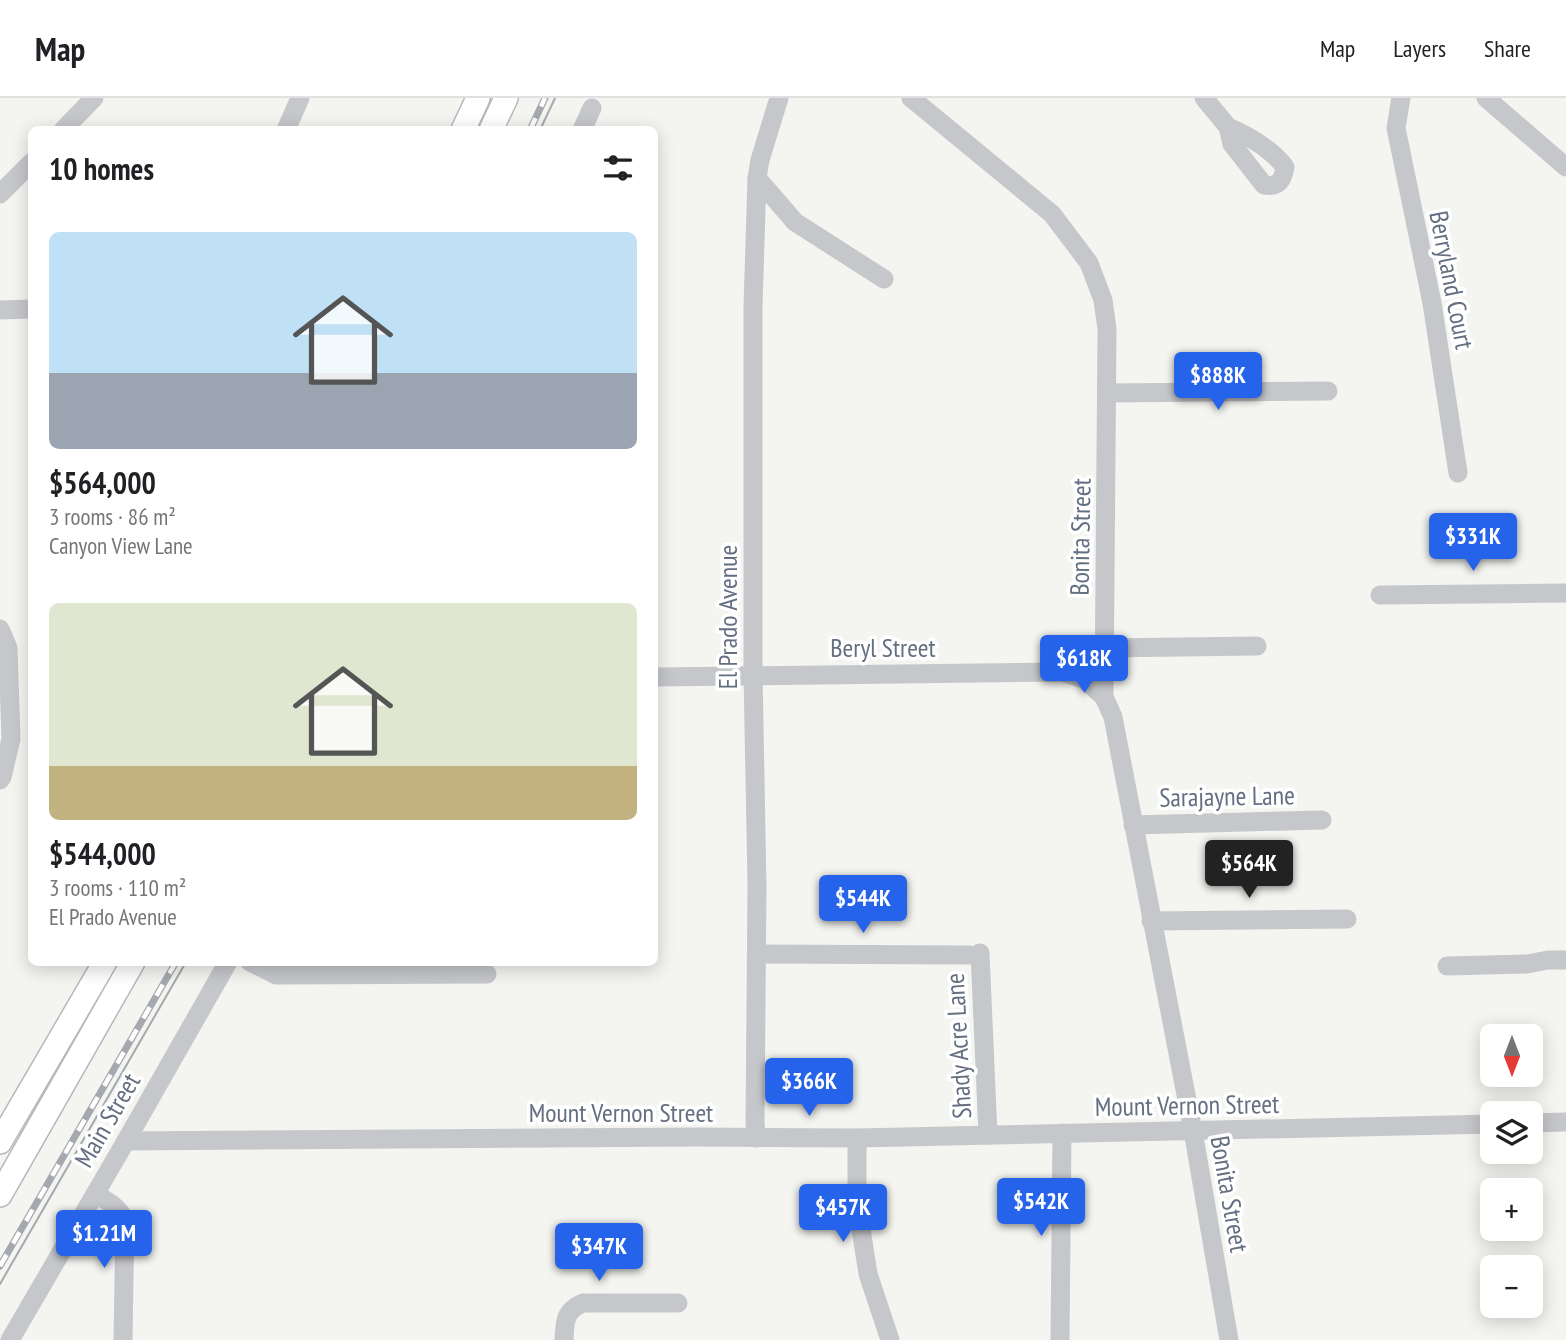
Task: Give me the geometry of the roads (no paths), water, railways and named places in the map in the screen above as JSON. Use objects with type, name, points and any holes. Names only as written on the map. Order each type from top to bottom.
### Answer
[{"type":"main road","points":[[465,126],[478,98]]},
{"type":"main road","points":[[493,126],[506,98]]},
{"type":"main road","points":[[0,1142],[103,966]]},
{"type":"main road","points":[[0,1195],[131,966]]},
{"type":"street","points":[[67,126],[94,98]]},
{"type":"street","points":[[288,126],[300,98]]},
{"type":"street","name":"El Prado Avenue","points":[[756,1138],[753,306],[757,178],[779,98]]},
{"type":"street","name":"Bonita Street","points":[[911,98],[1052,214],[1089,263],[1103,300],[1107,329],[1104,697],[1113,717],[1193,1131],[1229,1340]]},
{"type":"street","points":[[1204,98],[1228,127]]},
{"type":"street","name":"Berryland Court","points":[[1401,98],[1396,128],[1432,303],[1458,473]]},
{"type":"street","points":[[1486,98],[1566,167]]},
{"type":"street","points":[[584,126],[592,108]]},
{"type":"street","points":[[0,194],[28,166]]},
{"type":"street","points":[[757,178],[795,222],[884,279]]},
{"type":"street","points":[[0,310],[28,309]]},
{"type":"street","points":[[1107,393],[1328,391]]},
{"type":"street","points":[[1380,595],[1566,593]]},
{"type":"street","points":[[0,629],[8,648],[11,739],[0,780]]},
{"type":"street","points":[[1105,648],[1257,646]]},
{"type":"street","name":"Beryl Street","points":[[658,677],[1062,672],[1084,679],[1104,697]]},
{"type":"street","name":"Sarajayne Lane","points":[[1133,825],[1322,821]]},
{"type":"street","points":[[1152,922],[1347,919]]},
{"type":"street","name":"Shady Acre Lane","points":[[757,954],[974,954],[988,1135]]},
{"type":"street","points":[[1447,966],[1566,960]]},
{"type":"street","name":"Main Street","points":[[10,1340],[226,966]]},
{"type":"street","points":[[258,966],[276,975],[487,974]]},
{"type":"street","points":[[1543,1123],[1566,1122]]},
{"type":"street","name":"Mount Vernon Street","points":[[126,1141],[857,1138],[1480,1124]]},
{"type":"street","points":[[1060,1340],[1062,1133]]},
{"type":"street","points":[[857,1138],[857,1203],[868,1274],[890,1340]]},
{"type":"street","points":[[95,1194],[114,1205],[125,1220],[123,1340]]},
{"type":"street","points":[[565,1334],[565,1318],[575,1306],[583,1303],[678,1303]]},
{"type":"tram line","points":[[542,126],[555,98]]},
{"type":"tram line","points":[[0,1284],[184,966]]},
{"type":"railway","points":[[532,126],[545,98]]},
{"type":"railway","points":[[0,1266],[174,966]]}]
